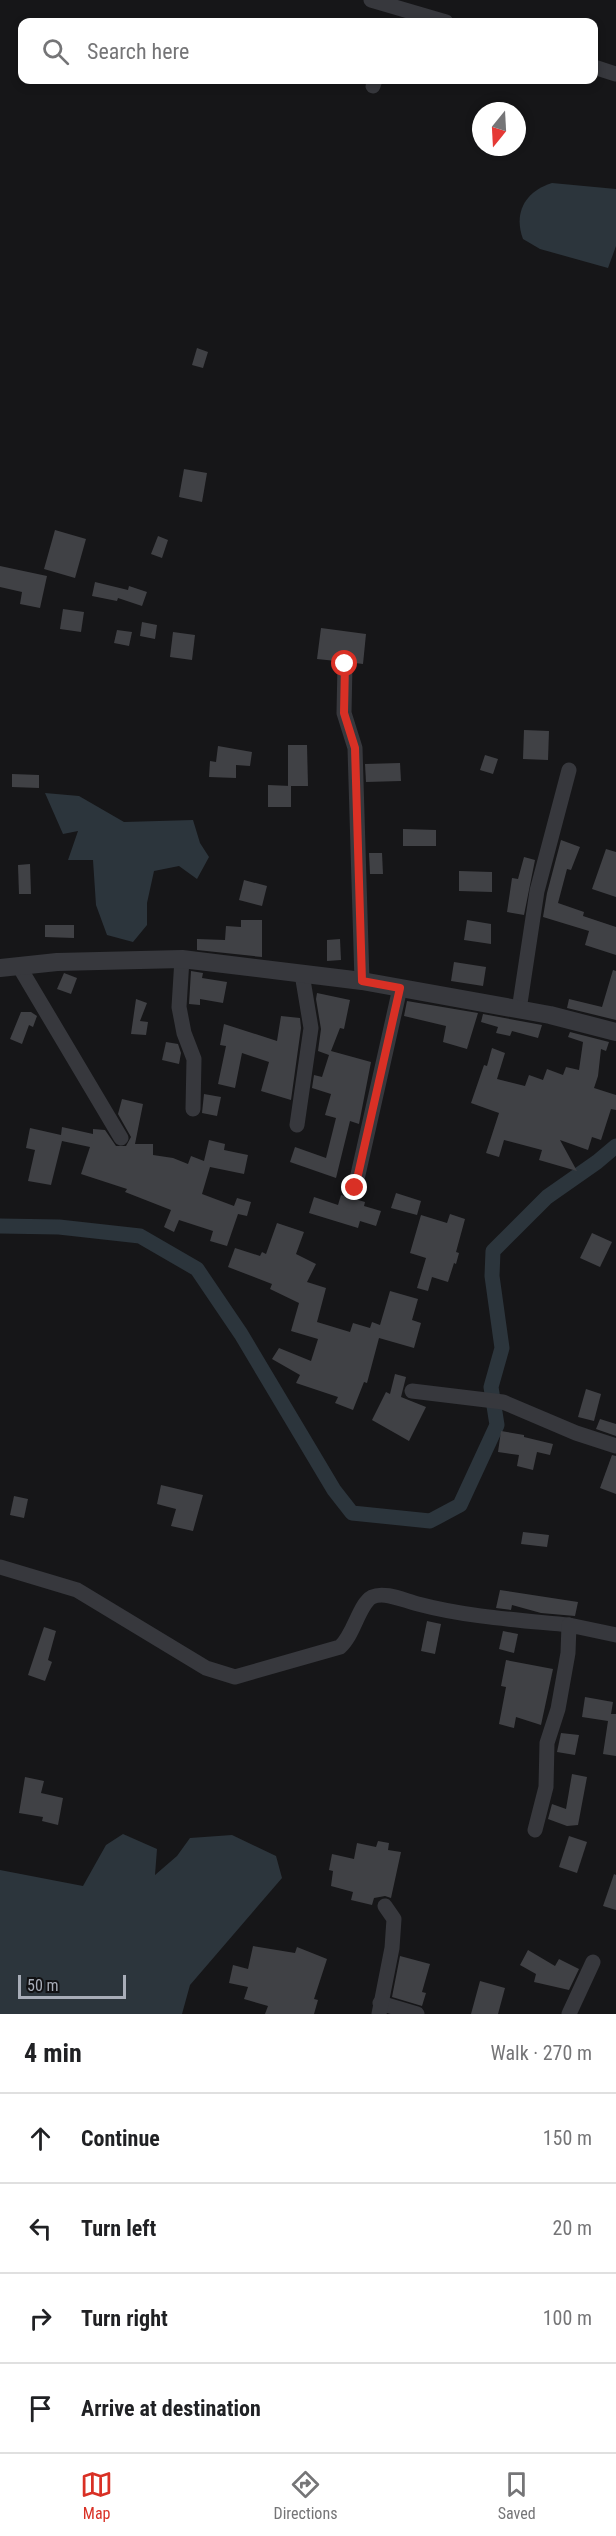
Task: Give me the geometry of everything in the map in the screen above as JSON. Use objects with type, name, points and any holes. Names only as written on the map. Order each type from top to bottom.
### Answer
[{"type":"street","points":[[371,0],[396,10],[429,18]]},
{"type":"street","points":[[598,68],[616,74]]},
{"type":"street","points":[[345,664],[344,713],[355,748],[362,981]]},
{"type":"street","points":[[519,1010],[537,891],[569,770]]},
{"type":"street","points":[[0,968],[20,968],[57,962],[182,959],[362,981],[519,1010],[616,1032]]},
{"type":"street","points":[[182,959],[179,1007],[184,1033],[194,1059],[193,1109]]},
{"type":"street","points":[[20,968],[121,1138]]},
{"type":"street","points":[[297,1125],[310,1028],[302,974]]},
{"type":"street","points":[[355,1188],[400,988]]},
{"type":"street","points":[[412,1391],[503,1402],[576,1433],[616,1446]]},
{"type":"street","points":[[0,1566],[77,1590],[206,1668],[235,1677],[340,1647],[348,1640],[365,1605],[372,1597],[384,1595],[449,1613],[569,1625],[616,1635]]},
{"type":"street","points":[[535,1830],[546,1787],[547,1743],[558,1709],[568,1653],[569,1625]]},
{"type":"street","points":[[385,1906],[394,1919],[392,1948],[380,2009],[417,2014]]},
{"type":"street","points":[[569,2014],[593,1962]]},
{"type":"shaded area","points":[[552,183],[616,189],[616,246],[608,268],[540,249],[523,239],[520,220],[524,204],[535,191]]},
{"type":"shaded area","points":[[45,793],[79,796],[124,822],[193,820],[200,843],[209,857],[197,879],[179,866],[154,871],[147,903],[147,925],[133,942],[107,935],[96,905],[93,860],[68,860],[78,831],[63,834]]},
{"type":"shaded area","points":[[123,1834],[157,1849],[155,1875],[177,1856],[190,1838],[232,1835],[276,1856],[282,1878],[190,1985],[182,2014],[0,2014],[0,1870],[83,1886],[106,1845]]},
{"type":"building","points":[[197,348],[208,352],[203,368],[192,365]]},
{"type":"building","points":[[184,469],[207,473],[202,502],[179,497]]},
{"type":"building","points":[[55,530],[86,539],[75,578],[44,569]]},
{"type":"building","points":[[158,536],[168,540],[162,558],[151,554]]},
{"type":"building","points":[[0,566],[47,576],[40,608],[20,604],[22,592],[0,587]]},
{"type":"building","points":[[95,582],[128,590],[129,586],[147,592],[142,606],[118,598],[117,601],[92,596]]},
{"type":"building","points":[[63,609],[84,612],[81,632],[60,629]]},
{"type":"building","points":[[142,622],[157,625],[155,639],[140,636]]},
{"type":"building","points":[[321,628],[366,634],[363,664],[355,663],[351,656],[346,654],[340,656],[336,661],[317,659]]},
{"type":"building","points":[[117,630],[132,632],[129,646],[114,643]]},
{"type":"building","points":[[173,632],[195,635],[192,660],[170,657]]},
{"type":"building","points":[[524,730],[549,731],[548,760],[523,759]]},
{"type":"building","points":[[288,745],[307,745],[308,786],[288,786]]},
{"type":"building","points":[[218,746],[252,752],[250,766],[236,765],[236,778],[209,777],[210,761],[216,762]]},
{"type":"building","points":[[485,755],[498,759],[493,774],[480,770]]},
{"type":"building","points":[[400,763],[401,781],[366,782],[365,764]]},
{"type":"building","points":[[12,774],[39,775],[39,788],[12,787]]},
{"type":"building","points":[[268,785],[291,786],[291,807],[268,807]]},
{"type":"building","points":[[403,829],[436,830],[436,846],[403,846]]},
{"type":"building","points":[[561,840],[580,847],[571,870],[567,869],[558,903],[584,912],[583,916],[616,927],[616,955],[585,945],[589,931],[543,917]]},
{"type":"building","points":[[606,849],[616,852],[616,897],[592,889]]},
{"type":"building","points":[[369,853],[382,853],[383,874],[370,874]]},
{"type":"building","points":[[524,857],[535,860],[524,915],[507,912],[512,878],[518,879]]},
{"type":"building","points":[[30,864],[31,894],[19,894],[18,865]]},
{"type":"building","points":[[459,871],[492,872],[492,892],[459,891]]},
{"type":"building","points":[[244,880],[267,886],[262,906],[239,900]]},
{"type":"building","points":[[241,920],[262,920],[262,957],[197,950],[197,939],[225,940],[226,926],[241,927]]},
{"type":"building","points":[[467,920],[491,924],[491,944],[464,940]]},
{"type":"building","points":[[45,925],[74,925],[74,938],[45,937]]},
{"type":"building","points":[[340,939],[341,960],[327,961],[327,940]]},
{"type":"building","points":[[454,962],[486,967],[483,986],[451,981]]},
{"type":"building","points":[[613,970],[616,971],[616,1020],[567,1008],[569,999],[602,1007]]},
{"type":"building","points":[[191,971],[203,973],[202,978],[227,982],[223,1003],[200,999],[200,1005],[189,1004]]},
{"type":"building","points":[[64,973],[77,978],[71,994],[57,989]]},
{"type":"building","points":[[317,993],[350,1000],[344,1029],[340,1028],[331,1051],[371,1062],[359,1124],[350,1121],[336,1178],[290,1162],[295,1147],[326,1158],[336,1118],[325,1115],[331,1094],[312,1088],[314,1075],[322,1077],[329,1055],[318,1051],[321,1029]]},
{"type":"building","points":[[136,999],[147,1003],[140,1021],[148,1022],[146,1035],[131,1034]]},
{"type":"building","points":[[407,1001],[478,1013],[467,1049],[443,1042],[446,1026],[404,1016]]},
{"type":"building","points":[[21,1012],[31,1012],[37,1016],[33,1027],[29,1025],[22,1044],[10,1039]]},
{"type":"building","points":[[483,1014],[542,1025],[538,1038],[512,1031],[510,1036],[496,1033],[498,1027],[481,1022]]},
{"type":"building","points":[[281,1016],[300,1018],[301,1028],[291,1100],[261,1091],[269,1062],[242,1053],[235,1088],[218,1084],[226,1046],[220,1045],[224,1024],[277,1041]]},
{"type":"building","points":[[570,1032],[609,1042],[606,1051],[601,1049],[598,1076],[594,1088],[616,1095],[616,1110],[611,1109],[601,1140],[592,1137],[588,1150],[560,1140],[577,1171],[539,1160],[542,1150],[504,1140],[499,1157],[486,1153],[499,1113],[471,1103],[492,1048],[505,1053],[497,1079],[525,1086],[529,1075],[543,1080],[547,1069],[563,1075],[566,1067],[579,1070],[583,1042],[568,1037]]},
{"type":"building","points":[[166,1042],[178,1044],[181,1053],[179,1064],[162,1060]]},
{"type":"building","points":[[204,1094],[221,1097],[217,1116],[202,1113]]},
{"type":"building","points":[[122,1099],[143,1104],[135,1144],[153,1144],[153,1155],[173,1158],[188,1164],[191,1156],[204,1161],[209,1140],[225,1144],[224,1150],[248,1155],[244,1174],[210,1167],[202,1194],[234,1206],[237,1198],[251,1202],[247,1216],[238,1214],[227,1246],[210,1241],[213,1231],[179,1220],[174,1232],[164,1227],[171,1210],[125,1192],[127,1189],[81,1174],[90,1147],[62,1141],[51,1185],[28,1181],[35,1150],[26,1148],[30,1128],[61,1135],[62,1127],[93,1134],[93,1129],[105,1130],[116,1146],[126,1146],[131,1137],[118,1114]]},
{"type":"building","points":[[396,1193],[421,1201],[417,1215],[391,1208]]},
{"type":"building","points":[[341,1195],[365,1202],[364,1206],[381,1211],[376,1226],[360,1221],[358,1228],[309,1213],[314,1197],[338,1205]]},
{"type":"building","points":[[450,1214],[465,1219],[456,1252],[459,1253],[448,1282],[432,1277],[428,1291],[417,1288],[426,1258],[410,1253],[421,1215],[447,1223]]},
{"type":"building","points":[[277,1223],[304,1232],[296,1254],[316,1264],[307,1282],[326,1288],[317,1322],[350,1332],[353,1323],[370,1328],[372,1322],[380,1325],[390,1291],[418,1299],[412,1320],[421,1323],[414,1348],[379,1338],[367,1383],[364,1382],[353,1410],[335,1403],[338,1397],[296,1383],[300,1375],[272,1359],[279,1348],[311,1361],[318,1339],[291,1331],[299,1303],[270,1289],[272,1284],[228,1267],[235,1248],[260,1256],[262,1252],[266,1254]]},
{"type":"building","points":[[592,1233],[612,1242],[600,1267],[580,1258]]},
{"type":"building","points":[[395,1374],[406,1377],[401,1397],[426,1407],[409,1441],[372,1420],[386,1392],[390,1394]]},
{"type":"building","points":[[586,1389],[601,1394],[594,1421],[578,1417]]},
{"type":"building","points":[[600,1419],[616,1424],[616,1436],[596,1429]]},
{"type":"building","points":[[501,1431],[553,1444],[550,1455],[537,1452],[533,1470],[517,1466],[519,1455],[498,1452]]},
{"type":"building","points":[[612,1455],[616,1456],[616,1494],[600,1488]]},
{"type":"building","points":[[161,1485],[203,1495],[193,1531],[171,1526],[176,1509],[157,1504]]},
{"type":"building","points":[[14,1496],[28,1499],[24,1518],[10,1515]]},
{"type":"building","points":[[523,1532],[549,1535],[547,1547],[521,1544]]},
{"type":"building","points":[[500,1590],[578,1602],[575,1616],[541,1613],[512,1605],[511,1610],[496,1608]]},
{"type":"building","points":[[427,1621],[441,1624],[435,1654],[421,1651]]},
{"type":"building","points":[[44,1627],[56,1631],[48,1660],[52,1662],[45,1681],[28,1675]]},
{"type":"building","points":[[503,1631],[518,1634],[514,1653],[499,1649]]},
{"type":"building","points":[[506,1660],[553,1669],[541,1725],[516,1717],[514,1728],[499,1724],[506,1687],[501,1686]]},
{"type":"building","points":[[585,1697],[613,1702],[611,1714],[616,1714],[616,1756],[603,1754],[608,1721],[582,1717]]},
{"type":"building","points":[[561,1733],[579,1735],[575,1755],[557,1752]]},
{"type":"building","points":[[572,1774],[587,1777],[578,1825],[567,1826],[548,1819],[552,1804],[566,1809]]},
{"type":"building","points":[[25,1777],[44,1781],[41,1793],[63,1798],[58,1825],[42,1821],[43,1817],[19,1813]]},
{"type":"building","points":[[569,1836],[587,1842],[577,1873],[559,1867]]},
{"type":"building","points":[[378,1841],[389,1843],[388,1850],[401,1852],[391,1898],[385,1896],[374,1898],[372,1905],[351,1900],[353,1892],[331,1886],[333,1871],[329,1870],[332,1854],[354,1859],[357,1843],[376,1847]]},
{"type":"building","points":[[614,1874],[616,1875],[616,1910],[603,1906]]},
{"type":"building","points":[[253,1946],[295,1953],[297,1947],[327,1959],[314,1999],[318,2000],[314,2014],[265,2014],[268,2006],[244,1999],[248,1987],[229,1983],[233,1965],[248,1969]]},
{"type":"building","points":[[528,1950],[555,1966],[559,1959],[579,1969],[569,1990],[534,1982],[536,1974],[520,1965]]},
{"type":"building","points":[[400,1956],[430,1964],[422,1992],[426,1993],[422,2006],[392,1997]]},
{"type":"building","points":[[480,1981],[505,1988],[498,2014],[471,2014]]},
{"type":"waterway","points":[[0,1226],[59,1227],[140,1236],[197,1269],[241,1334],[334,1490],[352,1513],[430,1521],[460,1505],[497,1425],[491,1387],[502,1348],[492,1276],[493,1251],[547,1197],[616,1146]]},
{"type":"route","points":[[345,664],[344,713],[355,748],[362,981],[400,988],[355,1188]]}]
